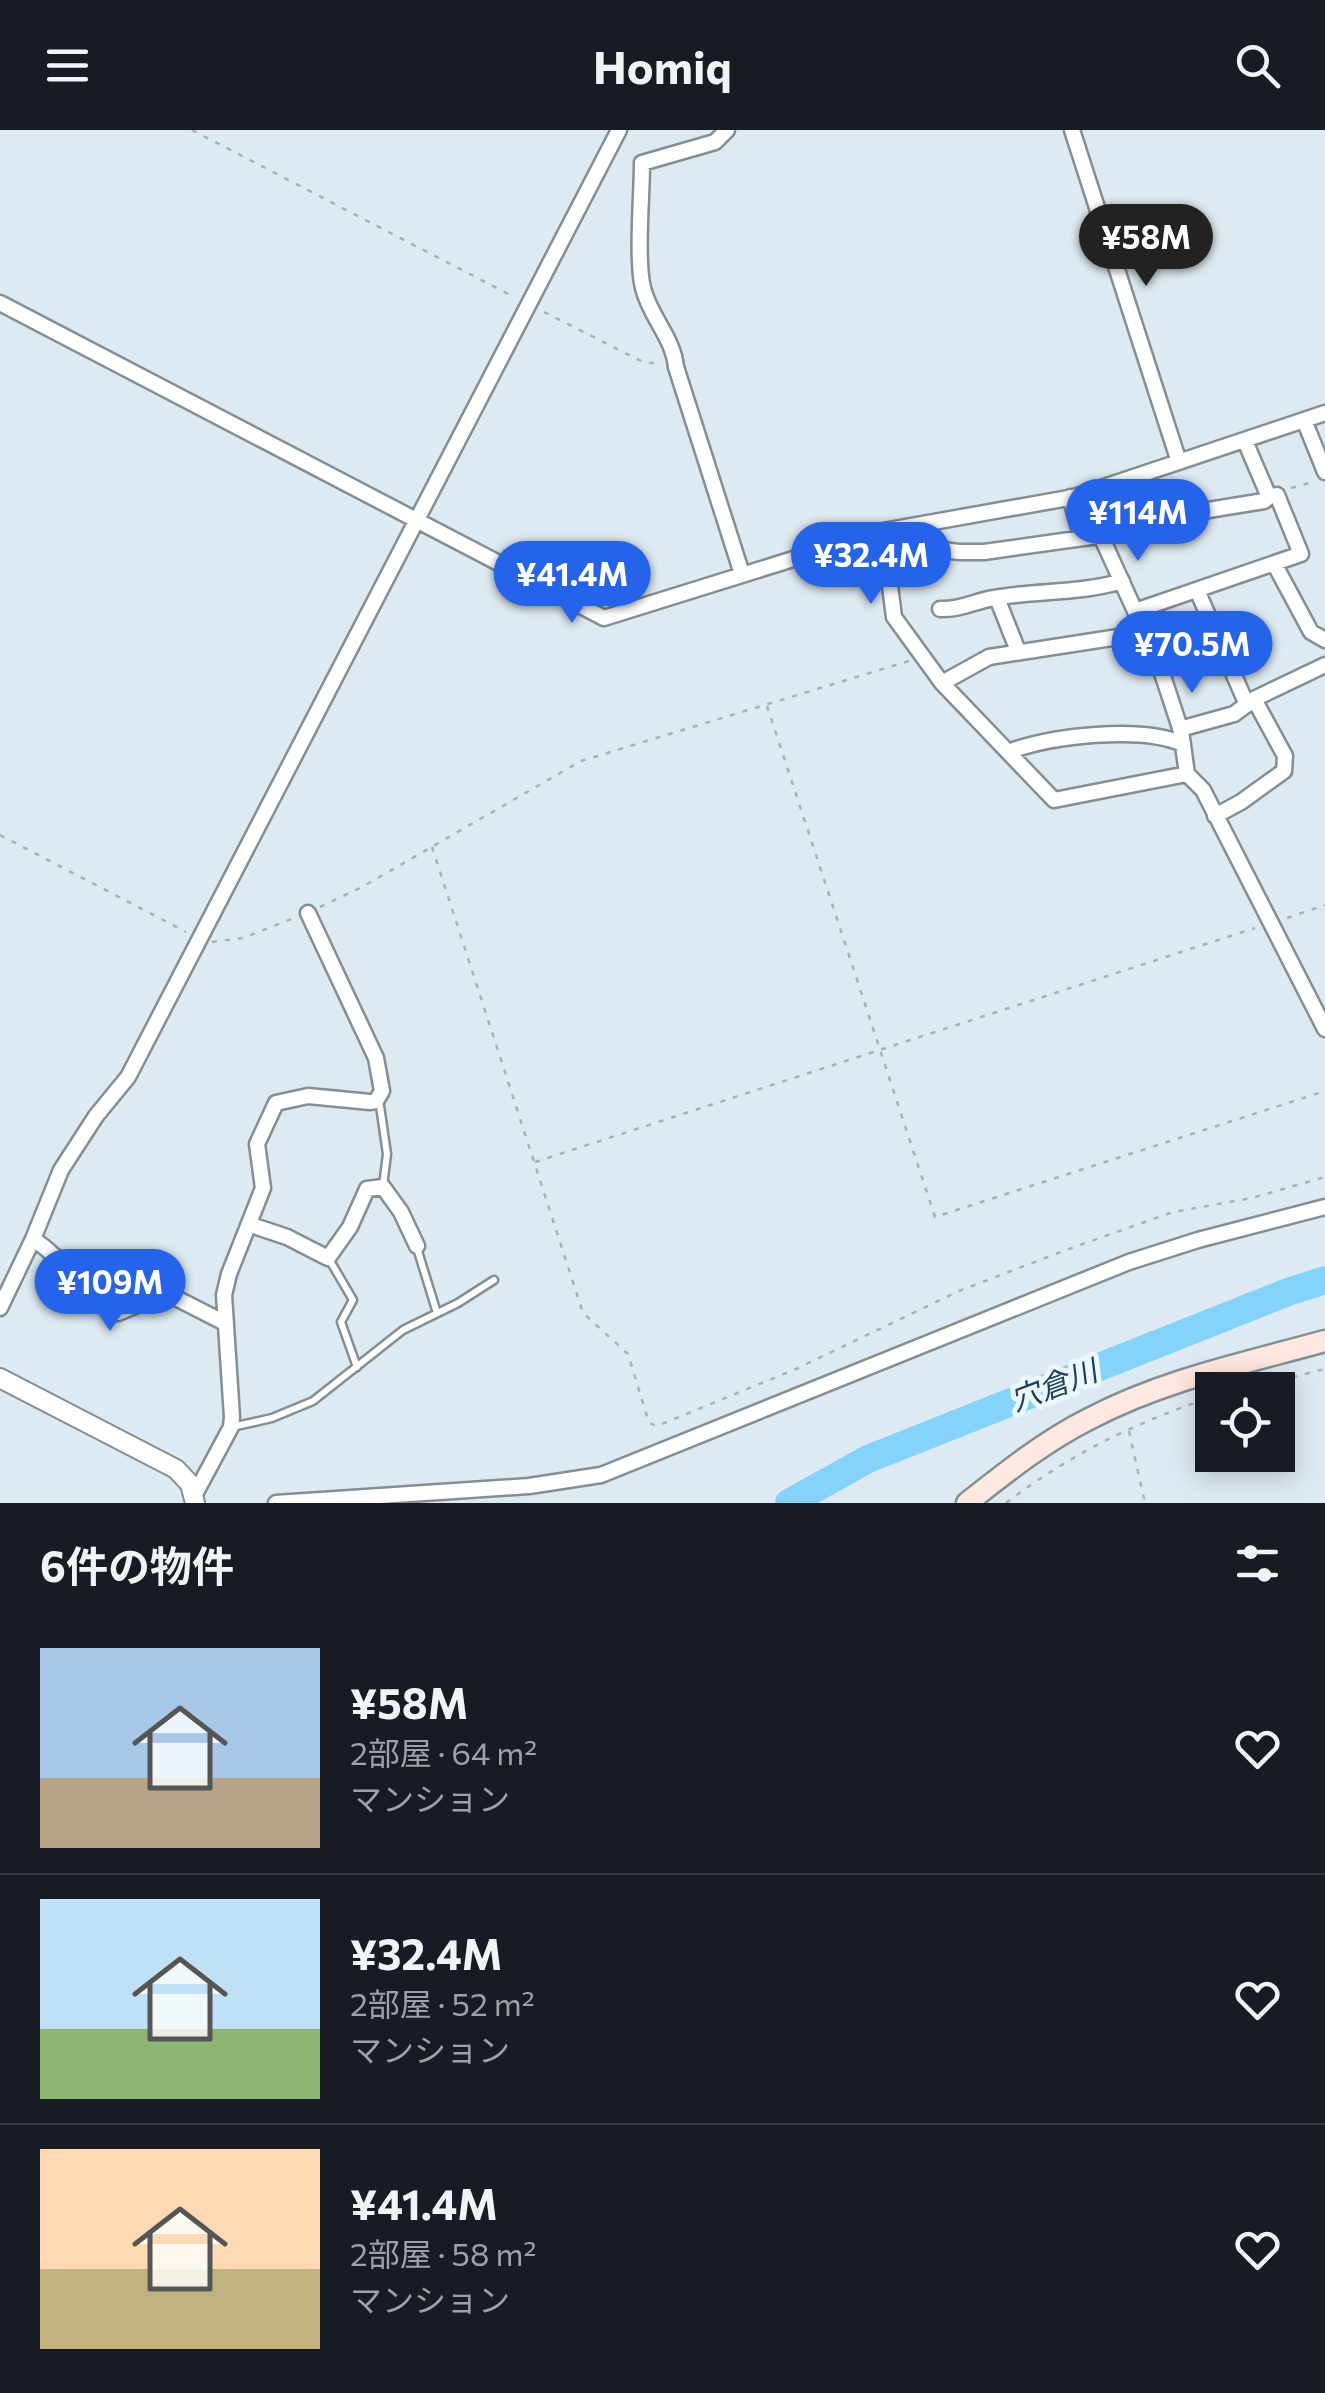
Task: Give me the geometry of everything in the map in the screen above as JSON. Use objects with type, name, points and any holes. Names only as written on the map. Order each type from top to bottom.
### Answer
[{"type":"main road","points":[[967,1503],[1060,1436],[1107,1410],[1184,1380],[1325,1342]]},
{"type":"street","points":[[0,1308],[34,1239],[61,1170],[96,1116],[128,1077],[619,130]]},
{"type":"street","points":[[727,130],[715,142],[642,163],[642,284],[650,309],[672,344],[742,574]]},
{"type":"street","points":[[1072,130],[1179,462]]},
{"type":"street","points":[[0,303],[604,618],[889,530],[1070,498],[1325,413]]},
{"type":"street","points":[[1304,420],[1325,475]]},
{"type":"street","points":[[1135,611],[1302,554],[1244,441]]},
{"type":"street","points":[[889,530],[911,546],[959,552],[1102,536],[1273,496]]},
{"type":"street","points":[[1070,498],[1082,538]]},
{"type":"street","points":[[889,530],[894,617],[942,683],[1054,800],[1186,774],[1198,781],[1325,1029]]},
{"type":"street","points":[[1102,536],[1163,676],[1182,736],[1186,774]]},
{"type":"street","points":[[1275,565],[1311,632],[1325,640]]},
{"type":"street","points":[[940,609],[955,610],[997,598],[1072,592],[1122,580]]},
{"type":"street","points":[[1197,590],[1251,702],[1285,756],[1286,766],[1241,802],[1214,816]]},
{"type":"street","points":[[997,598],[1018,651]]},
{"type":"street","points":[[942,683],[979,660],[1144,634]]},
{"type":"street","points":[[1008,752],[1024,746],[1123,734],[1182,736],[1234,714],[1325,665]]},
{"type":"street","points":[[194,1500],[231,1427],[224,1295],[263,1188],[256,1144],[276,1103],[308,1096],[376,1101],[382,1090],[376,1058],[308,913]]},
{"type":"street","points":[[250,1225],[288,1237],[329,1258],[367,1190],[383,1187],[401,1212],[417,1246]]},
{"type":"street","points":[[276,1503],[550,1484],[601,1474],[1129,1262],[1325,1207]]},
{"type":"street","points":[[34,1239],[54,1252],[104,1304],[118,1313],[166,1293],[225,1323]]},
{"type":"street","points":[[0,1378],[176,1469],[190,1484],[194,1500]]},
{"type":"lane","points":[[376,1101],[386,1154],[383,1187]]},
{"type":"lane","points":[[417,1246],[422,1272],[438,1313]]},
{"type":"lane","points":[[329,1258],[354,1300],[341,1322],[358,1368]]},
{"type":"lane","points":[[231,1427],[297,1408],[358,1368],[403,1330],[494,1280]]},
{"type":"path","points":[[192,130],[645,363],[676,361]]},
{"type":"path","points":[[1273,496],[1325,475]]},
{"type":"path","points":[[0,836],[200,939],[218,944],[308,913],[362,887],[581,761],[925,656]]},
{"type":"path","points":[[766,704],[935,1217],[1325,1091]]},
{"type":"path","points":[[432,847],[583,1314],[628,1354],[646,1418],[657,1426],[831,1353],[959,1291],[1066,1250],[1174,1212],[1252,1198],[1325,1177]]},
{"type":"path","points":[[534,1162],[1325,905]]},
{"type":"path","points":[[1295,1376],[1325,1368]]},
{"type":"path","points":[[1006,1503],[1088,1448],[1140,1422],[1195,1404]]},
{"type":"path","points":[[1129,1430],[1145,1503]]},
{"type":"waterway","name":"穴倉川","points":[[789,1503],[868,1459],[1325,1280]]}]
